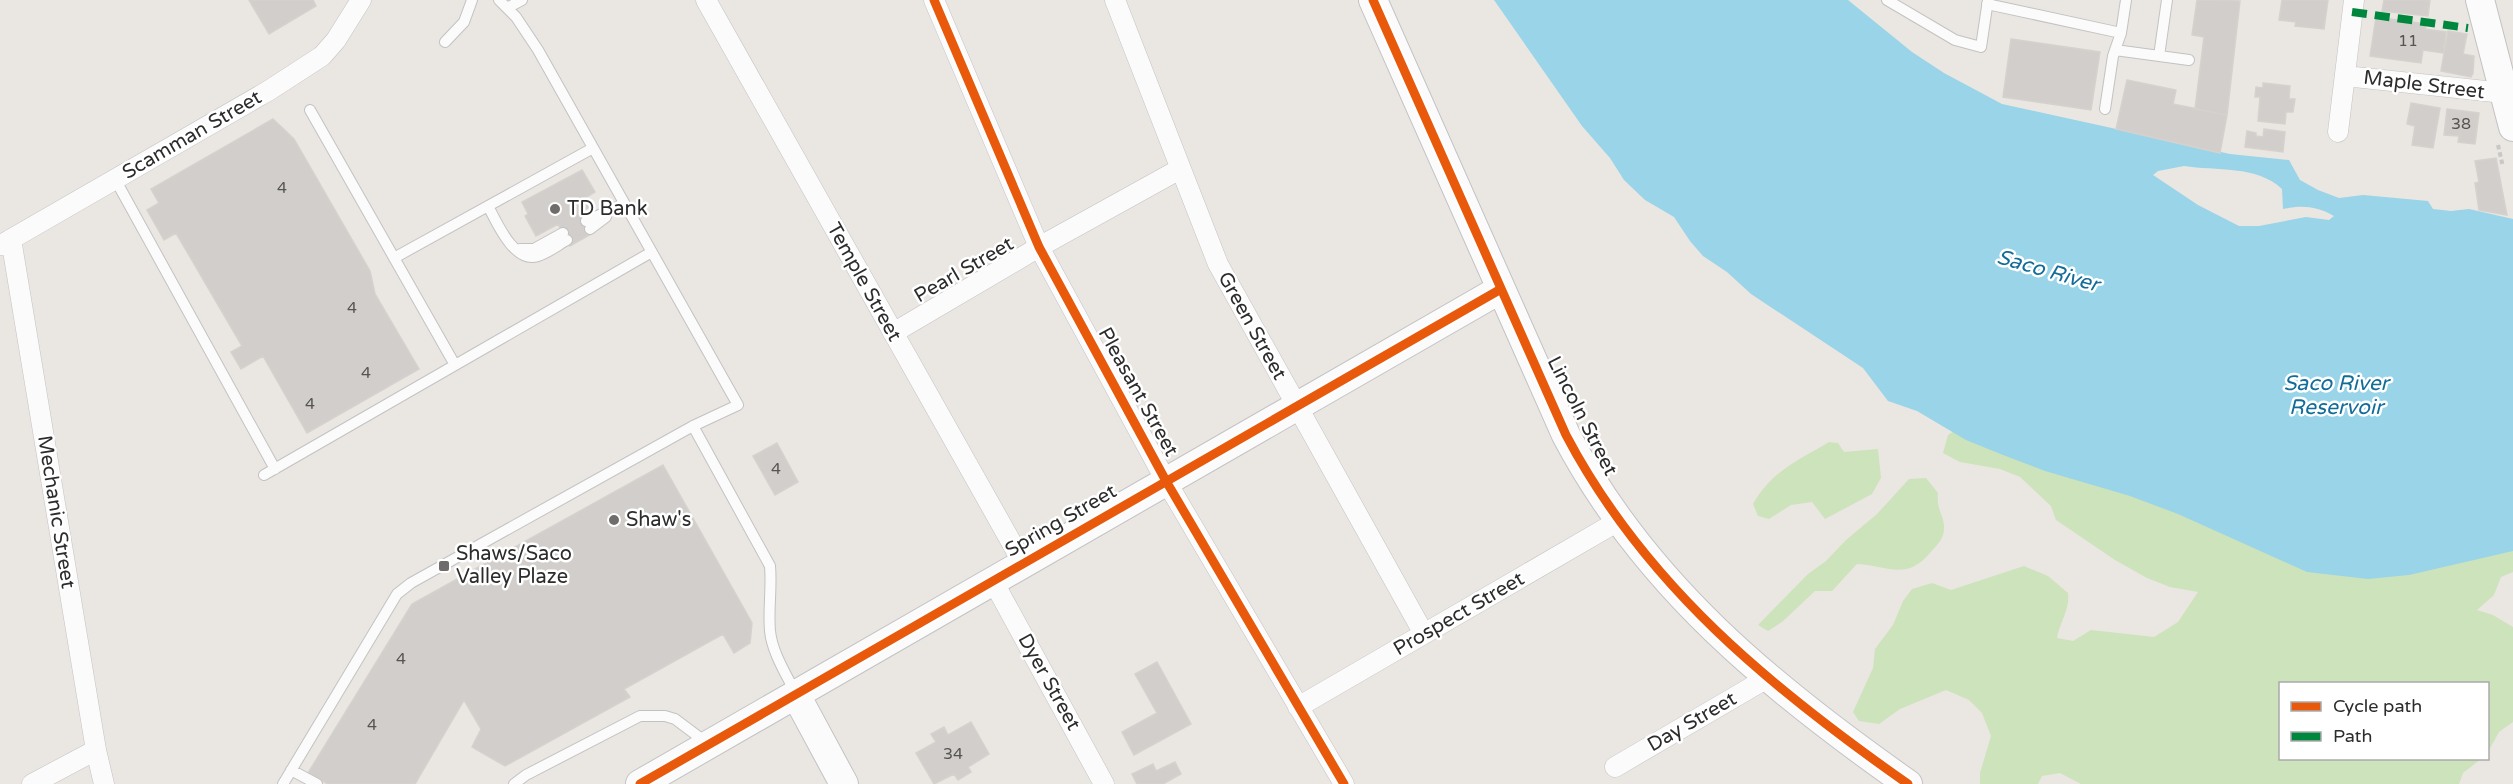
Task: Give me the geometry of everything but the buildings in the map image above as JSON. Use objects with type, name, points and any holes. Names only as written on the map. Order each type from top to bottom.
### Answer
[{"type":"street","name":"Scamman Street","points":[[5,242],[268,92],[322,56],[336,40],[361,0]]},
{"type":"street","name":"Temple Street","points":[[706,0],[1023,563]]},
{"type":"street","name":"Pleasant Street","points":[[934,0],[1039,247],[1166,481],[1344,784]]},
{"type":"street","name":"Green Street","points":[[1114,0],[1222,272],[1424,634]]},
{"type":"street","name":"Lincoln Street","points":[[1373,0],[1566,435],[1582,464],[1620,520],[1645,556],[1687,603],[1726,641],[1846,740],[1908,784]]},
{"type":"street","name":"Maple Street","points":[[2338,132],[2354,0]]},
{"type":"street","points":[[2480,0],[2513,127]]},
{"type":"street","name":"Maple Street","points":[[2345,76],[2504,93]]},
{"type":"street","name":"Pearl Street","points":[[892,333],[1039,247],[1180,169]]},
{"type":"street","name":"Mechanic Street","points":[[5,242],[104,784]]},
{"type":"street","name":"Spring Street","points":[[640,784],[1501,289]]},
{"type":"street","name":"Prospect Street","points":[[1298,707],[1620,520]]},
{"type":"street","name":"Dyer Street","points":[[993,581],[1104,784]]},
{"type":"street","name":"Day Street","points":[[1615,767],[1769,677]]},
{"type":"street","points":[[796,695],[844,784]]},
{"type":"street","points":[[32,784],[96,750]]},
{"type":"lane","points":[[445,42],[464,22],[472,0]]},
{"type":"lane","points":[[317,784],[289,779],[397,594],[411,583],[693,426],[738,405],[621,206],[593,148],[538,50],[516,17],[499,0]]},
{"type":"lane","points":[[507,8],[522,0]]},
{"type":"lane","points":[[1887,0],[1955,40],[1981,47],[1988,2],[2121,33]]},
{"type":"lane","points":[[2105,109],[2126,0]]},
{"type":"lane","points":[[2159,56],[2167,0]]},
{"type":"lane","points":[[2115,50],[2189,60]]},
{"type":"lane","points":[[310,110],[455,365]]},
{"type":"lane","points":[[394,258],[593,148]]},
{"type":"lane","points":[[115,179],[275,469]]},
{"type":"lane","points":[[488,206],[509,243],[520,249],[534,249],[565,237]]},
{"type":"lane","points":[[588,225],[604,211],[621,206]]},
{"type":"lane","points":[[264,475],[650,253]]},
{"type":"lane","points":[[693,426],[770,566],[772,587],[770,632],[775,650],[796,695]]},
{"type":"lane","points":[[514,784],[526,775],[640,716],[665,716],[675,719],[709,745]]},
{"type":"green space","points":[[1968,422],[2513,531],[2513,572],[2501,577],[2494,595],[2477,610],[2493,615],[2513,627],[2513,722],[2499,732],[2489,750],[2489,682],[2279,682],[2279,760],[2480,760],[2463,773],[2459,784],[2081,784],[2060,773],[2042,776],[2038,784],[1980,784],[1980,773],[1991,736],[1982,713],[1969,700],[1946,690],[1900,709],[1879,724],[1859,721],[1853,712],[1873,668],[1875,649],[1893,625],[1903,601],[1912,589],[1932,583],[1951,590],[2024,566],[2048,576],[2068,593],[2068,605],[2057,638],[2073,641],[2091,630],[2154,637],[2178,622],[2198,592],[2170,587],[2147,578],[2115,560],[2056,520],[2051,506],[2020,477],[2000,469],[1960,462],[1943,453],[1948,435]]},
{"type":"green space","points":[[1829,442],[1838,443],[1844,452],[1878,449],[1881,478],[1872,494],[1825,519],[1812,502],[1791,505],[1769,519],[1758,516],[1753,504],[1769,483],[1796,461]]},
{"type":"green space","points":[[1926,478],[1938,493],[1938,504],[1944,529],[1939,542],[1921,562],[1913,567],[1897,570],[1857,564],[1832,591],[1815,591],[1782,622],[1768,631],[1758,625],[1808,574],[1826,561],[1846,540],[1877,514],[1909,479]]},
{"type":"water","name":"Saco River Reservoir","points":[[1494,0],[1848,0],[1912,52],[1944,73],[2002,104],[2230,154],[2289,160],[2300,180],[2339,198],[2363,195],[2428,201],[2433,209],[2451,211],[2469,209],[2513,219],[2513,551],[2409,575],[2368,579],[2307,572],[2178,514],[2130,496],[2045,471],[1966,440],[1917,411],[1888,401],[1863,368],[1751,294],[1727,272],[1703,256],[1674,217],[1645,200],[1624,180],[1610,158],[1582,126]],"holes":[[[2184,166],[2236,170],[2261,176],[2282,189],[2283,209],[2309,207],[2334,216],[2329,220],[2306,217],[2259,226],[2239,226],[2198,205],[2153,175],[2158,171]]]},
{"type":"marked path","points":[[2352,12],[2468,28]]},
{"type":"cycle path","points":[[934,0],[1039,247],[1166,481],[1344,784]]},
{"type":"cycle path","points":[[1373,0],[1566,435],[1598,489],[1634,539],[1673,586],[1715,630],[1808,710],[1908,784]]},
{"type":"cycle path","points":[[640,784],[1501,289]]},
{"type":"place","name":"TD Bank","points":[[555,209]]},
{"type":"place","name":"Shaw's","points":[[614,520]]},
{"type":"place","name":"Shaws/Saco Valley Plaze","points":[[444,566]]},
{"type":"water label","name":"Saco River","points":[[2048,271]]}]
